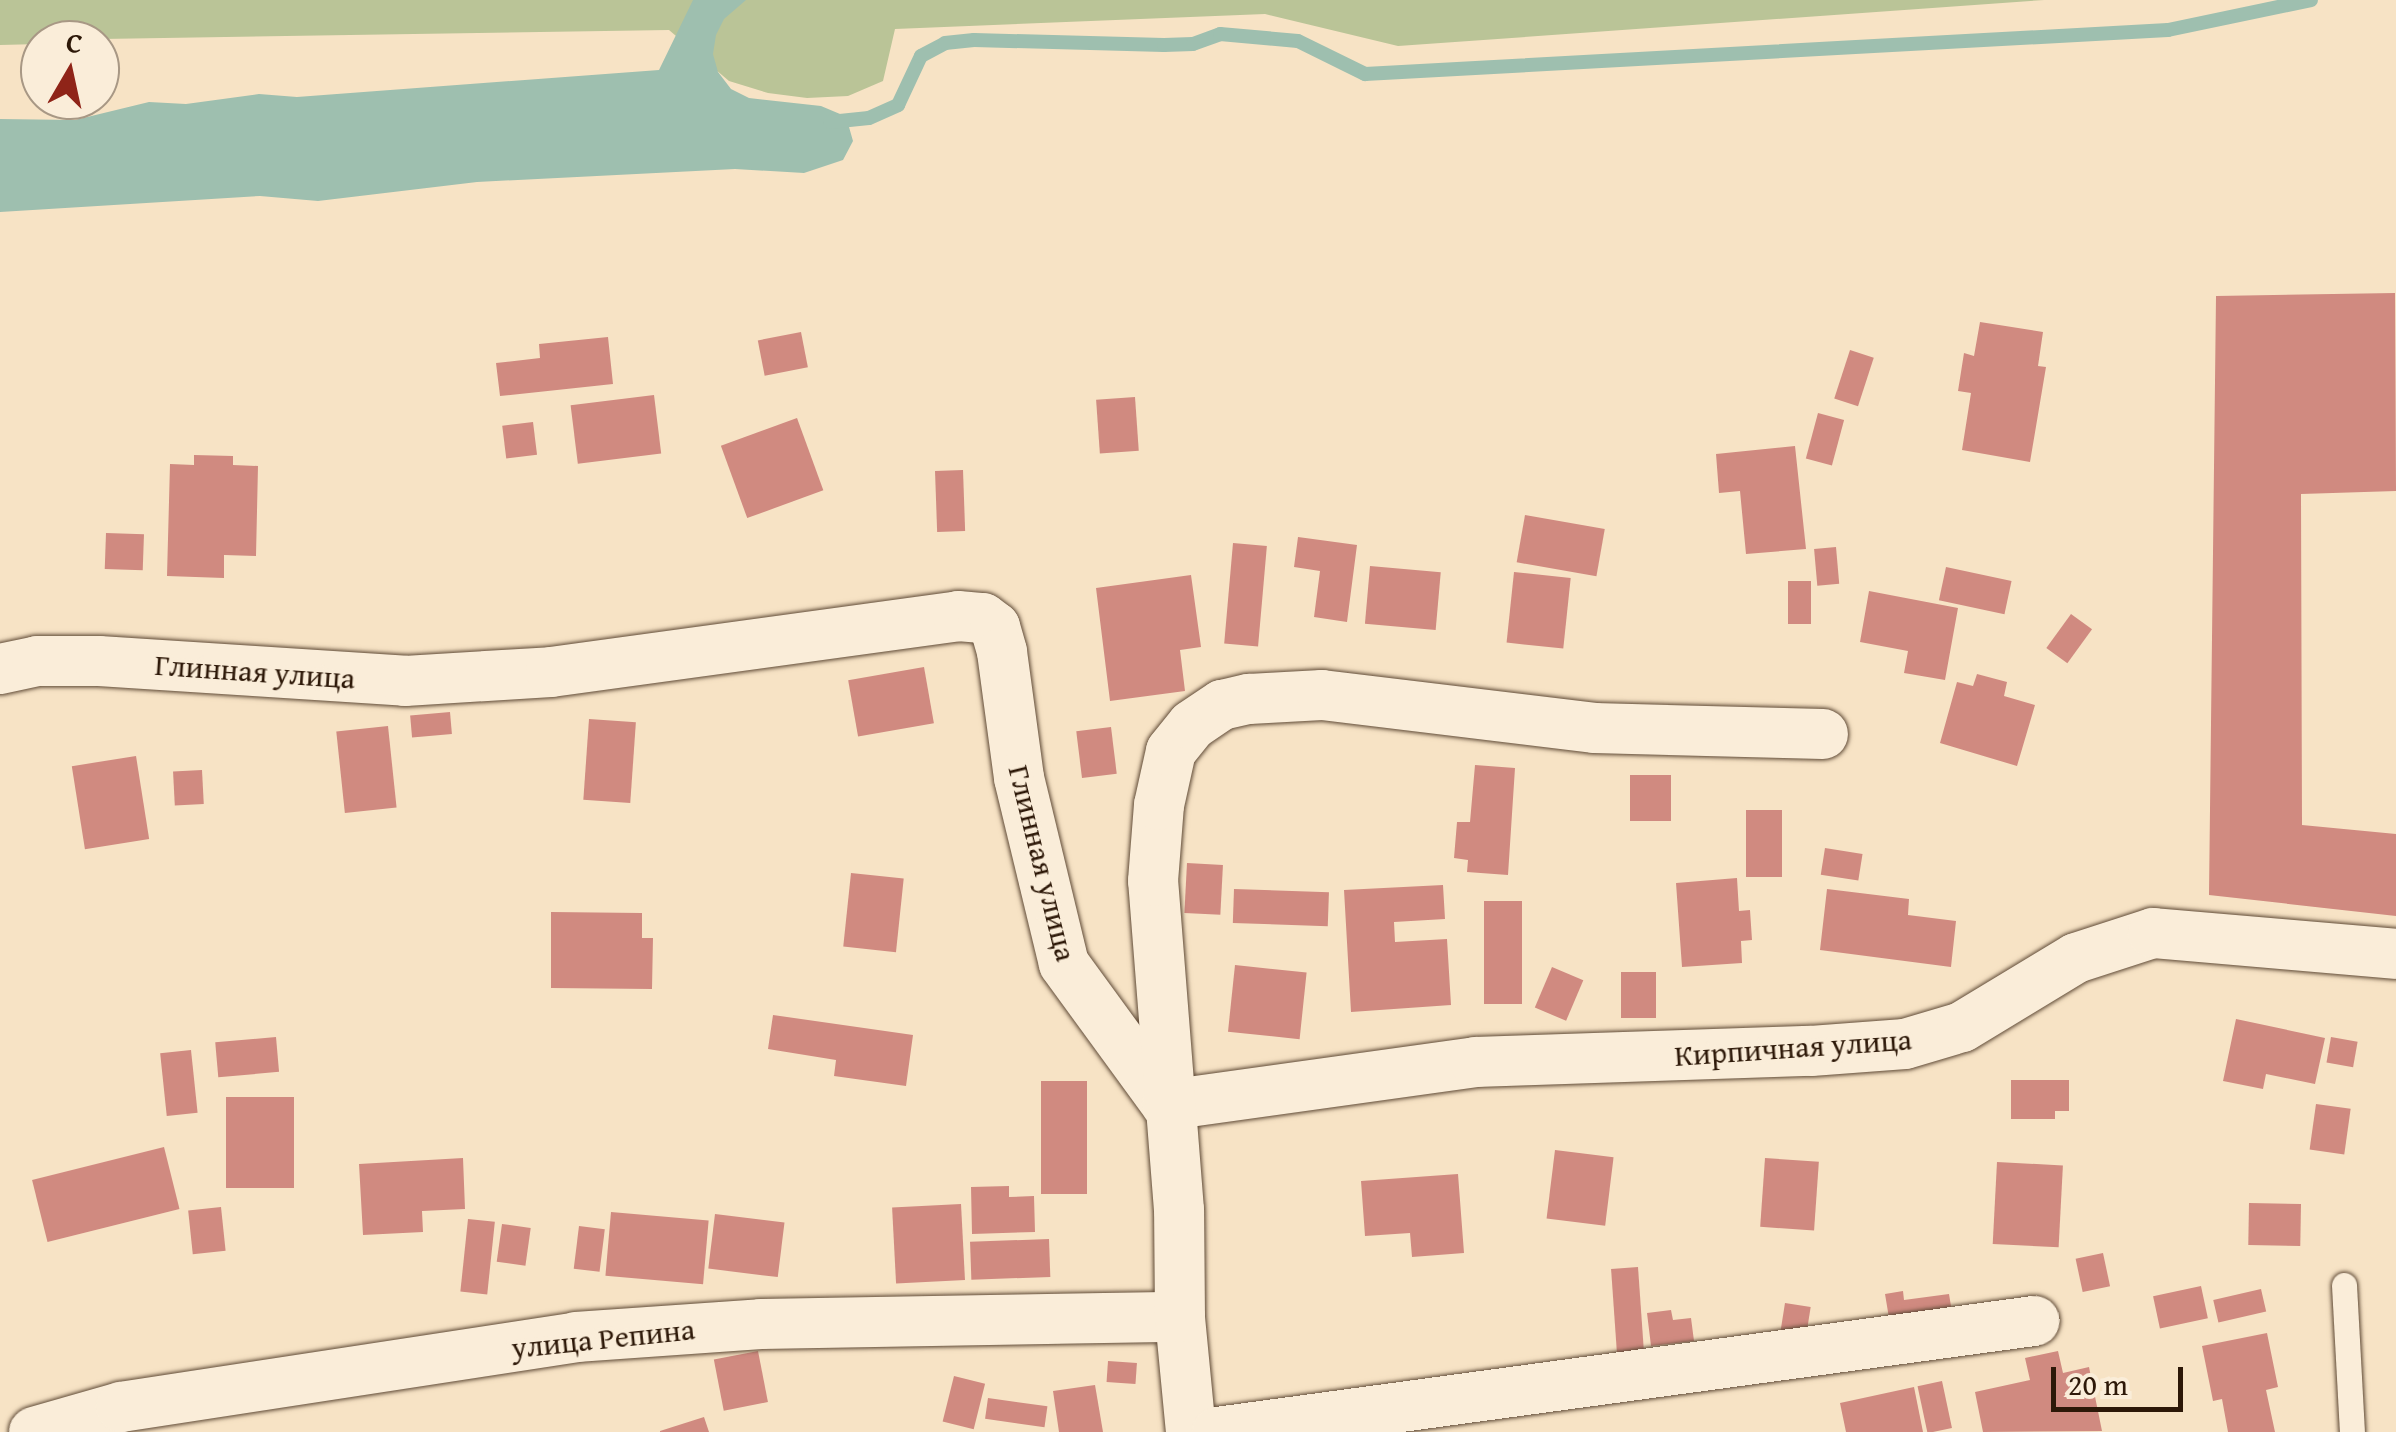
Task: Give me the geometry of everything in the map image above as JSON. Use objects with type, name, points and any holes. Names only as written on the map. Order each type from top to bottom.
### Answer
[{"type":"street","name":"Глинная улица","points":[[0,670],[37,660],[99,661],[406,681],[551,672],[958,616],[983,618],[994,626],[1002,652],[1020,778],[1064,964],[1168,1104]]},
{"type":"street","points":[[1191,1432],[1180,1316],[1179,1210],[1153,881],[1159,805],[1172,751],[1192,725],[1222,705],[1322,695],[1594,728],[1823,734]]},
{"type":"street","name":"Кирпичная улица","points":[[1168,1104],[1475,1062],[1812,1052],[1905,1044],[1962,1027],[2076,958],[2153,933],[2396,954]]},
{"type":"street","name":"улица Репина","points":[[34,1432],[121,1407],[576,1338],[760,1324],[1180,1316]]},
{"type":"street","points":[[1218,1432],[2034,1321]]},
{"type":"lane","points":[[2344,1285],[2352,1432]]},
{"type":"shaded area","points":[[0,0],[2044,0],[1398,46],[1265,14],[895,29],[883,81],[848,96],[807,98],[768,93],[729,81],[669,30],[120,39],[120,20],[20,20],[20,44],[0,45]]},
{"type":"shaded area","points":[[693,0],[746,0],[724,19],[716,35],[713,54],[718,72],[731,89],[749,98],[821,106],[840,114],[847,120],[853,141],[843,160],[804,173],[735,169],[477,182],[318,201],[260,196],[0,212],[0,119],[120,120],[120,109],[149,102],[186,104],[259,94],[297,97],[659,70]]},
{"type":"building","points":[[2395,293],[2396,491],[2301,494],[2302,825],[2396,834],[2396,916],[2209,895],[2216,296]]},
{"type":"building","points":[[1980,322],[2043,332],[2038,366],[2046,367],[2030,462],[1962,450],[1971,393],[1958,391],[1964,353],[1974,356]]},
{"type":"building","points":[[801,332],[808,367],[765,376],[758,340]]},
{"type":"building","points":[[608,337],[613,384],[500,396],[496,363],[540,358],[539,344]]},
{"type":"building","points":[[1850,350],[1874,358],[1858,406],[1834,399]]},
{"type":"building","points":[[654,395],[661,454],[578,464],[571,405]]},
{"type":"building","points":[[1135,397],[1139,451],[1100,454],[1096,400]]},
{"type":"building","points":[[1818,413],[1844,420],[1832,465],[1806,458]]},
{"type":"building","points":[[797,418],[823,490],[747,518],[721,446]]},
{"type":"building","points":[[533,422],[537,455],[506,459],[502,426]]},
{"type":"building","points":[[1795,446],[1806,549],[1746,554],[1740,491],[1719,493],[1716,454]]},
{"type":"building","points":[[194,455],[233,456],[233,465],[258,466],[256,556],[224,555],[224,578],[167,576],[170,464],[194,465]]},
{"type":"building","points":[[963,470],[965,531],[937,532],[935,471]]},
{"type":"building","points":[[1525,515],[1605,529],[1596,576],[1517,562]]},
{"type":"building","points":[[106,533],[144,534],[143,570],[105,569]]},
{"type":"building","points":[[1298,537],[1357,545],[1347,622],[1314,617],[1320,571],[1294,567]]},
{"type":"building","points":[[1233,543],[1267,546],[1258,647],[1224,644]]},
{"type":"building","points":[[1836,547],[1839,584],[1817,586],[1814,549]]},
{"type":"building","points":[[1370,566],[1441,572],[1436,630],[1365,624]]},
{"type":"building","points":[[1946,567],[2012,581],[2004,614],[1939,600]]},
{"type":"building","points":[[1514,572],[1571,578],[1563,649],[1507,643]]},
{"type":"building","points":[[1191,575],[1201,647],[1180,650],[1185,691],[1110,701],[1096,588]]},
{"type":"building","points":[[1788,581],[1811,581],[1811,624],[1788,624]]},
{"type":"building","points":[[1869,591],[1958,608],[1945,680],[1904,673],[1908,651],[1860,642]]},
{"type":"building","points":[[2071,614],[2092,629],[2067,663],[2046,648]]},
{"type":"building","points":[[924,667],[934,723],[858,737],[848,680]]},
{"type":"building","points":[[1977,674],[2007,682],[2004,696],[2035,705],[2017,766],[1940,743],[1957,682],[1973,686]]},
{"type":"building","points":[[450,712],[452,734],[412,737],[410,715]]},
{"type":"building","points":[[589,719],[636,722],[630,803],[583,800]]},
{"type":"building","points":[[388,726],[397,808],[345,813],[336,731]]},
{"type":"building","points":[[1111,727],[1117,774],[1082,778],[1076,731]]},
{"type":"building","points":[[136,756],[149,839],[85,849],[72,766]]},
{"type":"building","points":[[1475,765],[1515,768],[1508,875],[1467,872],[1468,860],[1454,858],[1457,822],[1470,822]]},
{"type":"building","points":[[202,770],[204,804],[175,805],[173,772]]},
{"type":"building","points":[[1630,775],[1671,775],[1671,821],[1630,821]]},
{"type":"building","points":[[1746,810],[1782,810],[1782,877],[1746,877]]},
{"type":"building","points":[[1825,848],[1863,854],[1858,881],[1821,875]]},
{"type":"building","points":[[1187,863],[1223,865],[1220,915],[1184,913]]},
{"type":"building","points":[[851,873],[904,879],[896,952],[843,947]]},
{"type":"building","points":[[1737,878],[1739,911],[1750,910],[1752,940],[1741,941],[1742,963],[1682,967],[1676,883]]},
{"type":"building","points":[[1443,885],[1445,919],[1394,922],[1395,942],[1447,939],[1451,1005],[1351,1012],[1344,890]]},
{"type":"building","points":[[1234,889],[1329,892],[1328,926],[1233,923]]},
{"type":"building","points":[[1827,889],[1909,899],[1908,915],[1956,921],[1951,967],[1820,950]]},
{"type":"building","points":[[1484,901],[1522,901],[1522,1004],[1484,1004]]},
{"type":"building","points":[[551,912],[642,913],[642,938],[653,938],[652,989],[551,988]]},
{"type":"building","points":[[1235,965],[1307,973],[1300,1039],[1228,1032]]},
{"type":"building","points":[[1552,967],[1583,980],[1566,1021],[1535,1008]]},
{"type":"building","points":[[1621,972],[1656,972],[1656,1018],[1621,1018]]},
{"type":"building","points":[[773,1015],[913,1035],[906,1086],[834,1076],[836,1060],[768,1049]]},
{"type":"building","points":[[2236,1019],[2325,1038],[2315,1084],[2266,1074],[2263,1089],[2223,1081]]},
{"type":"building","points":[[276,1037],[279,1072],[218,1077],[215,1042]]},
{"type":"building","points":[[2331,1037],[2358,1042],[2353,1067],[2326,1063]]},
{"type":"building","points":[[191,1050],[198,1113],[167,1116],[160,1053]]},
{"type":"building","points":[[2011,1080],[2069,1080],[2069,1111],[2055,1111],[2055,1119],[2011,1119]]},
{"type":"building","points":[[1041,1081],[1087,1081],[1087,1194],[1041,1194]]},
{"type":"building","points":[[226,1097],[294,1097],[294,1188],[226,1188]]},
{"type":"building","points":[[2316,1104],[2351,1109],[2344,1154],[2310,1150]]},
{"type":"building","points":[[164,1147],[179,1209],[48,1242],[32,1180]]},
{"type":"building","points":[[1555,1150],[1614,1157],[1605,1226],[1547,1218]]},
{"type":"building","points":[[463,1158],[465,1209],[422,1211],[423,1232],[363,1235],[359,1164]]},
{"type":"building","points":[[1765,1158],[1819,1162],[1814,1231],[1760,1227]]},
{"type":"building","points":[[1997,1162],[2063,1165],[2059,1247],[1993,1244]]},
{"type":"building","points":[[1458,1174],[1464,1253],[1412,1257],[1410,1233],[1365,1236],[1361,1181]]},
{"type":"building","points":[[1009,1186],[1009,1197],[1034,1196],[1035,1232],[972,1234],[971,1187]]},
{"type":"building","points":[[2249,1203],[2301,1204],[2300,1246],[2248,1245]]},
{"type":"building","points":[[961,1204],[965,1280],[896,1284],[892,1208]]},
{"type":"building","points":[[221,1207],[226,1251],[193,1254],[188,1210]]},
{"type":"building","points":[[611,1212],[709,1221],[703,1284],[605,1276]]},
{"type":"building","points":[[715,1214],[784,1223],[778,1277],[708,1269]]},
{"type":"building","points":[[468,1219],[495,1222],[487,1294],[460,1292]]},
{"type":"building","points":[[502,1224],[531,1228],[525,1266],[497,1262]]},
{"type":"building","points":[[579,1226],[605,1229],[600,1272],[574,1269]]},
{"type":"building","points":[[1049,1239],[1050,1277],[971,1280],[970,1242]]},
{"type":"building","points":[[2103,1253],[2110,1286],[2083,1292],[2076,1259]]},
{"type":"building","points":[[1638,1267],[1644,1354],[1617,1356],[1611,1269]]},
{"type":"building","points":[[2201,1286],[2208,1318],[2160,1328],[2153,1296]]},
{"type":"building","points":[[2261,1289],[2266,1311],[2218,1322],[2213,1300]]},
{"type":"building","points":[[1903,1291],[1904,1300],[1949,1294],[1953,1318],[1891,1330],[1885,1294]]},
{"type":"building","points":[[1785,1303],[1811,1307],[1805,1345],[1779,1341]]},
{"type":"building","points":[[1671,1310],[1673,1320],[1691,1318],[1694,1341],[1651,1346],[1647,1313]]},
{"type":"building","points":[[2267,1333],[2278,1387],[2266,1390],[2275,1432],[2228,1432],[2222,1399],[2213,1401],[2202,1346]]},
{"type":"building","points":[[758,1351],[768,1402],[724,1411],[714,1360]]},
{"type":"building","points":[[2058,1351],[2063,1373],[2089,1367],[2102,1431],[1983,1432],[1975,1392],[2030,1380],[2025,1358]]},
{"type":"building","points":[[1108,1361],[1137,1363],[1135,1384],[1107,1382]]},
{"type":"building","points":[[954,1376],[985,1384],[974,1429],[943,1422]]},
{"type":"building","points":[[1942,1381],[1952,1428],[1927,1432],[1918,1386]]},
{"type":"building","points":[[1095,1385],[1103,1432],[1059,1432],[1053,1391]]},
{"type":"building","points":[[1914,1387],[1923,1432],[1846,1432],[1840,1403]]},
{"type":"building","points":[[988,1398],[1047,1406],[1044,1427],[985,1419]]},
{"type":"building","points":[[704,1417],[709,1432],[660,1432],[660,1431]]},
{"type":"waterway","points":[[830,122],[869,118],[898,105],[921,56],[945,43],[974,40],[1164,45],[1193,44],[1220,34],[1298,41],[1365,74],[2168,30],[2311,0]]}]
